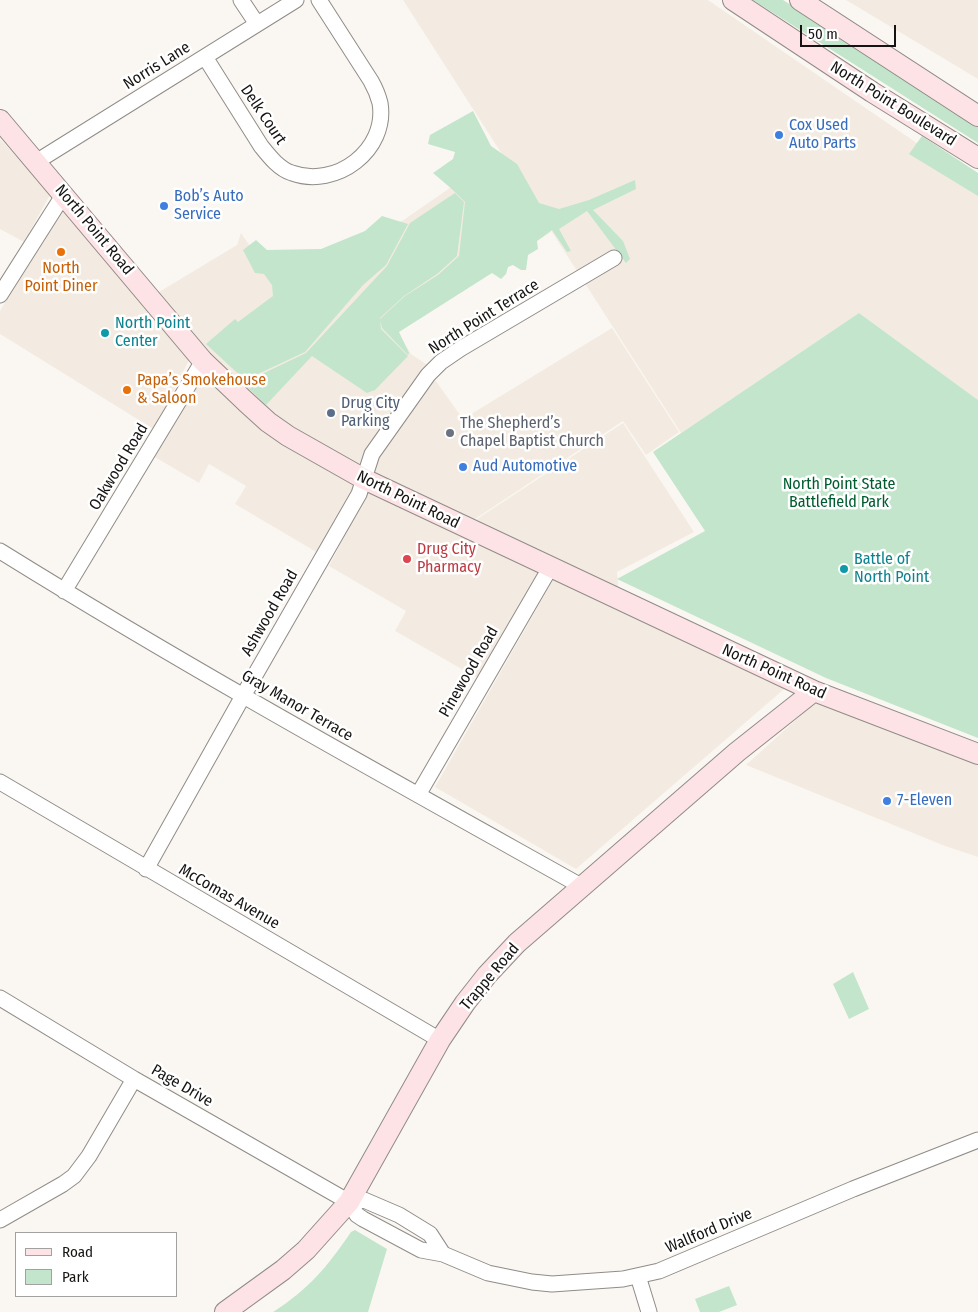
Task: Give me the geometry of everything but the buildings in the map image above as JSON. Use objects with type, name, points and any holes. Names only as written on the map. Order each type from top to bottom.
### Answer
[{"type":"street","points":[[242,0],[257,24]]},
{"type":"street","name":"Norris Lane","points":[[36,162],[296,0]]},
{"type":"street","name":"Delk Court","points":[[205,56],[269,157],[292,173],[307,176],[325,176],[352,166],[372,144],[380,116],[378,93],[318,0]]},
{"type":"street","name":"North Point Boulevard","points":[[733,0],[872,92],[978,158]]},
{"type":"street","points":[[800,0],[978,116]]},
{"type":"street","name":"North Point Road","points":[[0,120],[204,361],[268,422],[364,479],[550,568],[814,691],[978,754]]},
{"type":"street","points":[[0,295],[64,194]]},
{"type":"street","name":"North Point Terrace","points":[[364,479],[372,454],[418,388],[441,362],[614,258]]},
{"type":"street","name":"Oakwood Road","points":[[64,591],[204,361]]},
{"type":"street","name":"Ashwood Road","points":[[146,869],[359,494],[364,479]]},
{"type":"street","name":"Gray Manor Terrace","points":[[0,551],[64,591],[243,696],[581,886]]},
{"type":"street","name":"Pinewood Road","points":[[418,795],[550,568]]},
{"type":"street","name":"Trappe Road","points":[[225,1312],[283,1270],[306,1250],[349,1202],[440,1040],[487,975],[516,944],[737,752],[814,691]]},
{"type":"street","name":"McComas Avenue","points":[[0,782],[440,1040]]},
{"type":"street","name":"Page Drive","points":[[0,998],[349,1202]]},
{"type":"street","points":[[0,1220],[74,1176],[134,1078]]},
{"type":"street","name":"Wallford Drive","points":[[349,1202],[363,1219],[422,1250],[443,1254],[488,1273],[552,1284],[592,1282],[638,1276],[659,1271],[846,1192],[978,1140]]},
{"type":"street","points":[[638,1276],[649,1312]]},
{"type":"shaded area","points":[[403,0],[708,0],[978,185],[978,400],[859,313],[681,433]]},
{"type":"shaded area","points":[[846,0],[978,0],[978,79]]},
{"type":"shaded area","points":[[0,139],[51,193],[24,242],[0,229]]},
{"type":"shaded area","points":[[492,147],[551,232],[398,332],[411,354],[429,366],[361,471],[310,446],[201,348],[154,295],[237,245],[241,233],[262,263],[320,258],[402,221],[447,190]]},
{"type":"shaded area","points":[[61,205],[190,358],[155,430],[0,334],[0,311]]},
{"type":"shaded area","points":[[612,328],[679,432],[646,455],[623,421],[472,521],[371,473],[376,456],[433,377],[463,419]]},
{"type":"shaded area","points":[[201,369],[356,485],[318,553],[235,504],[246,486],[209,464],[199,483],[153,456]]},
{"type":"shaded area","points":[[623,423],[694,532],[617,572],[618,587],[474,521]]},
{"type":"shaded area","points":[[370,487],[544,569],[481,680],[395,631],[406,611],[329,566]]},
{"type":"shaded area","points":[[557,573],[790,684],[576,869],[435,787]]},
{"type":"shaded area","points":[[820,698],[978,763],[978,857],[945,846],[746,765]]},
{"type":"green space","points":[[753,0],[783,0],[978,126],[978,143]]},
{"type":"green space","points":[[473,111],[491,146],[517,164],[539,203],[559,209],[589,200],[635,180],[636,189],[593,210],[623,241],[630,259],[626,263],[587,211],[559,229],[571,251],[567,252],[552,230],[537,241],[538,249],[528,255],[526,270],[521,270],[513,265],[508,267],[506,274],[501,279],[492,273],[399,332],[409,353],[408,355],[382,328],[380,319],[405,296],[438,275],[459,256],[465,202],[433,173],[453,159],[455,152],[428,144],[430,135]]},
{"type":"green space","points":[[922,136],[978,173],[978,196],[909,154]]},
{"type":"green space","points":[[455,193],[464,202],[457,256],[437,274],[404,296],[380,318],[381,329],[408,356],[375,390],[367,393],[312,356],[266,405],[243,383],[306,353],[387,266],[410,223]]},
{"type":"green space","points":[[382,216],[408,224],[386,265],[363,285],[305,352],[245,380],[206,344],[235,319],[238,322],[273,296],[272,285],[264,274],[255,273],[243,250],[256,240],[267,250],[321,249],[365,231]]},
{"type":"green space","name":"North Point State Battlefield Park","points":[[859,313],[978,400],[978,738],[826,678],[617,579],[705,531],[653,452]]},
{"type":"green space","points":[[853,972],[869,1009],[849,1019],[833,984]]},
{"type":"green space","points":[[355,1230],[387,1249],[368,1312],[273,1312],[297,1295],[316,1277],[351,1232]]},
{"type":"green space","points":[[729,1286],[737,1305],[719,1312],[700,1312],[695,1299]]},
{"type":"place","name":"Cox Used Auto Parts","points":[[779,135]]},
{"type":"place","name":"Bob’s Auto Service","points":[[164,206]]},
{"type":"place","name":"North Point Diner","points":[[61,252]]},
{"type":"place","name":"North Point Center","points":[[105,333]]},
{"type":"place","name":"Papa’s Smokehouse & Saloon","points":[[127,390]]},
{"type":"place","name":"Drug City Parking","points":[[331,413]]},
{"type":"place","name":"The Shepherd’s Chapel Baptist Church","points":[[450,433]]},
{"type":"place","name":"Aud Automotive","points":[[463,467]]},
{"type":"place","name":"Drug City Pharmacy","points":[[407,559]]},
{"type":"place","name":"Battle of North Point","points":[[844,569]]},
{"type":"place","name":"7-Eleven","points":[[887,801]]}]
